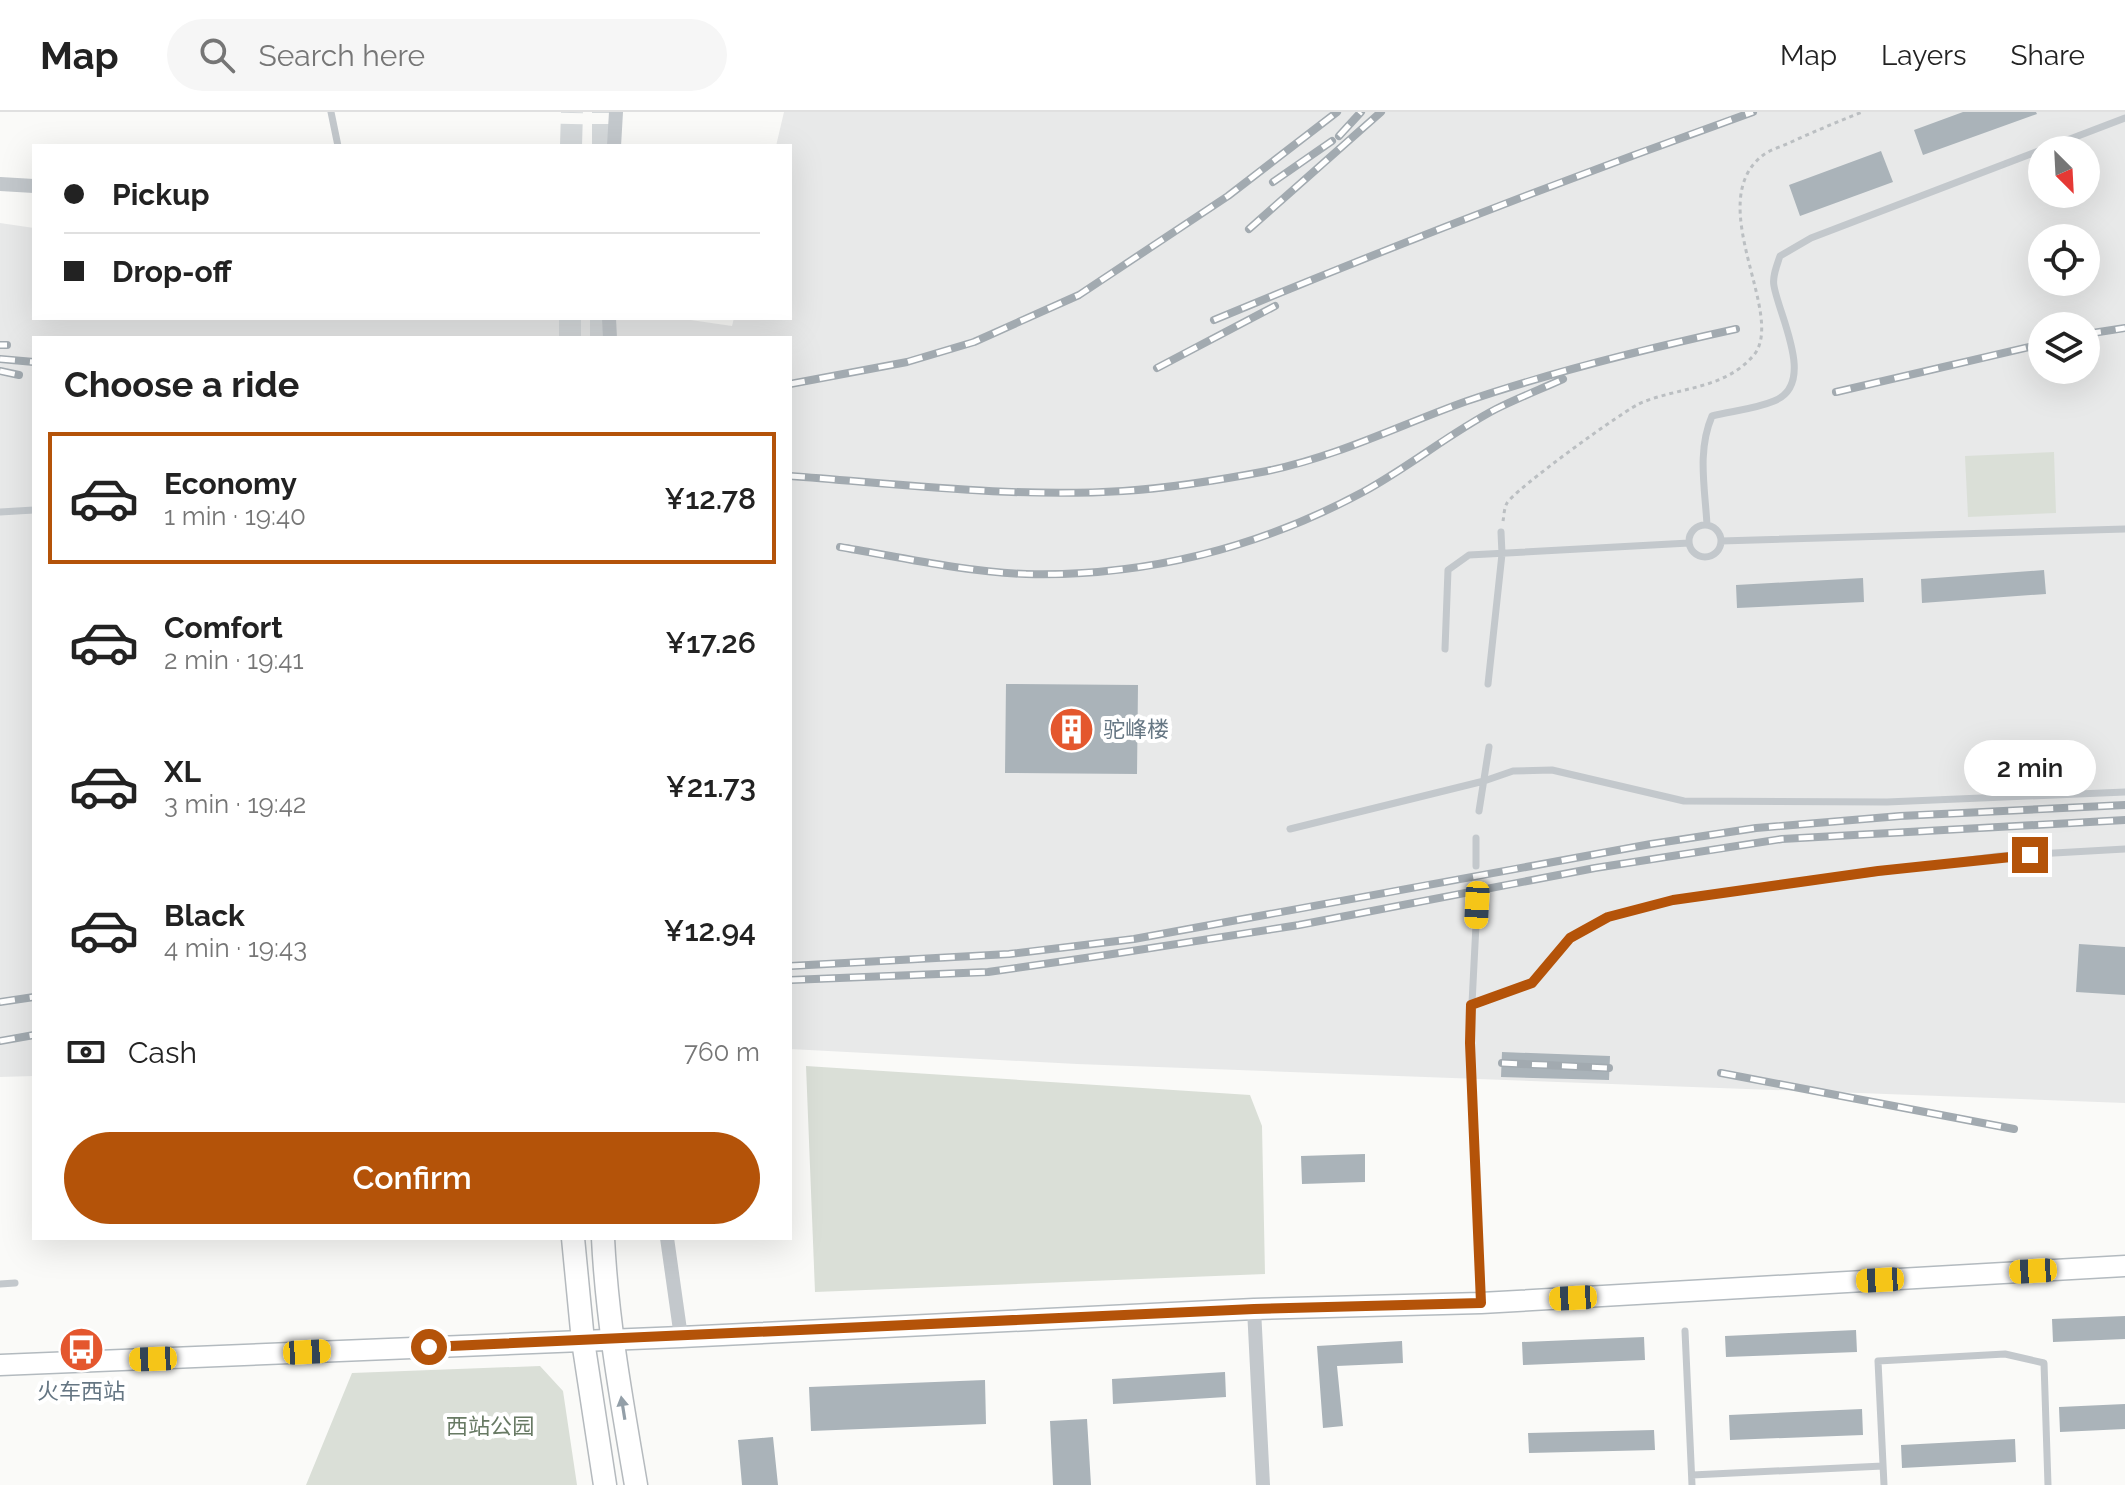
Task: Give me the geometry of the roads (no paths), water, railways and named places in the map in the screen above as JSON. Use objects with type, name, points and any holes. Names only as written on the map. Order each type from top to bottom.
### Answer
[{"type":"main road","points":[[573,1240],[583,1341],[605,1485]]},
{"type":"main road","points":[[603,1240],[605,1280],[636,1485]]},
{"type":"street","points":[[614,144],[616,112]]},
{"type":"street","points":[[0,184],[32,186]]},
{"type":"street","points":[[667,1240],[681,1337]]},
{"type":"street","points":[[0,1365],[681,1337],[1254,1309],[1481,1303],[2125,1266]]},
{"type":"street","points":[[1254,1309],[1263,1485]]},
{"type":"lane","points":[[331,112],[338,144]]},
{"type":"lane","points":[[1707,525],[1697,528],[1690,536],[1689,543],[1699,556],[1708,557],[1720,547],[1721,541],[1720,536],[1707,525],[1702,457],[1704,435],[1712,416],[1775,401],[1786,393],[1794,377],[1790,337],[1773,284],[1780,256],[1811,238],[2125,118]]},
{"type":"lane","points":[[0,512],[32,510]]},
{"type":"lane","points":[[1721,541],[2125,529]]},
{"type":"lane","points":[[1488,684],[1502,554],[1501,532]]},
{"type":"lane","points":[[1445,649],[1448,570],[1469,555],[1689,543]]},
{"type":"lane","points":[[1479,811],[1489,747]]},
{"type":"lane","points":[[1290,829],[1513,771],[1552,770],[1684,801],[1887,802],[2125,792]]},
{"type":"lane","points":[[1476,838],[1476,866]]},
{"type":"lane","points":[[1471,1005],[1532,983],[1570,938],[1608,917],[1673,900],[1999,856],[2125,849]]},
{"type":"lane","points":[[1477,905],[1470,1043],[1481,1303]]},
{"type":"lane","points":[[0,1284],[15,1283]]},
{"type":"lane","points":[[1685,1331],[1692,1485]]},
{"type":"lane","points":[[1884,1485],[1878,1361],[2005,1354],[2044,1363],[2048,1485]]},
{"type":"lane","points":[[1692,1475],[1883,1466]]},
{"type":"tunnel","points":[[571,144],[572,112]]},
{"type":"tunnel","points":[[603,112],[603,144]]},
{"type":"tunnel","points":[[570,320],[570,336]]},
{"type":"tunnel","points":[[601,320],[601,336]]},
{"type":"railway","points":[[792,384],[907,362],[974,342],[1079,295],[1228,196],[1337,112]]},
{"type":"railway","points":[[1339,136],[1361,112]]},
{"type":"railway","points":[[1249,229],[1381,112]]},
{"type":"railway","points":[[1214,320],[1482,213],[1753,112]]},
{"type":"railway","points":[[1273,182],[1332,141]]},
{"type":"railway","points":[[1157,368],[1275,306]]},
{"type":"railway","points":[[2100,332],[2125,328]]},
{"type":"railway","points":[[792,476],[1040,493],[1123,491],[1213,480],[1318,458],[1467,401],[1533,380],[1736,329]]},
{"type":"railway","points":[[0,345],[7,345]]},
{"type":"railway","points":[[1836,392],[2028,347]]},
{"type":"railway","points":[[0,359],[32,362]]},
{"type":"railway","points":[[0,371],[19,375]]},
{"type":"railway","points":[[840,547],[956,567],[1026,574],[1114,570],[1200,555],[1283,529],[1324,512],[1380,482],[1479,418],[1563,379]]},
{"type":"railway","points":[[792,966],[1009,954],[1134,939],[1651,844],[1756,828],[1900,816],[2125,805]]},
{"type":"railway","points":[[792,980],[988,972],[1299,925],[1595,868],[1782,839],[2125,820]]},
{"type":"railway","points":[[0,1002],[32,997]]},
{"type":"railway","points":[[0,1041],[32,1035]]},
{"type":"railway","points":[[1502,1063],[1609,1068]]},
{"type":"railway","points":[[1721,1073],[2014,1129]]},
{"type":"place","name":"驼峰楼","points":[[1072,729]]},
{"type":"place","name":"火车西站","points":[[81,1350]]},
{"type":"park label","name":"西站公园","points":[[490,1426]]}]
